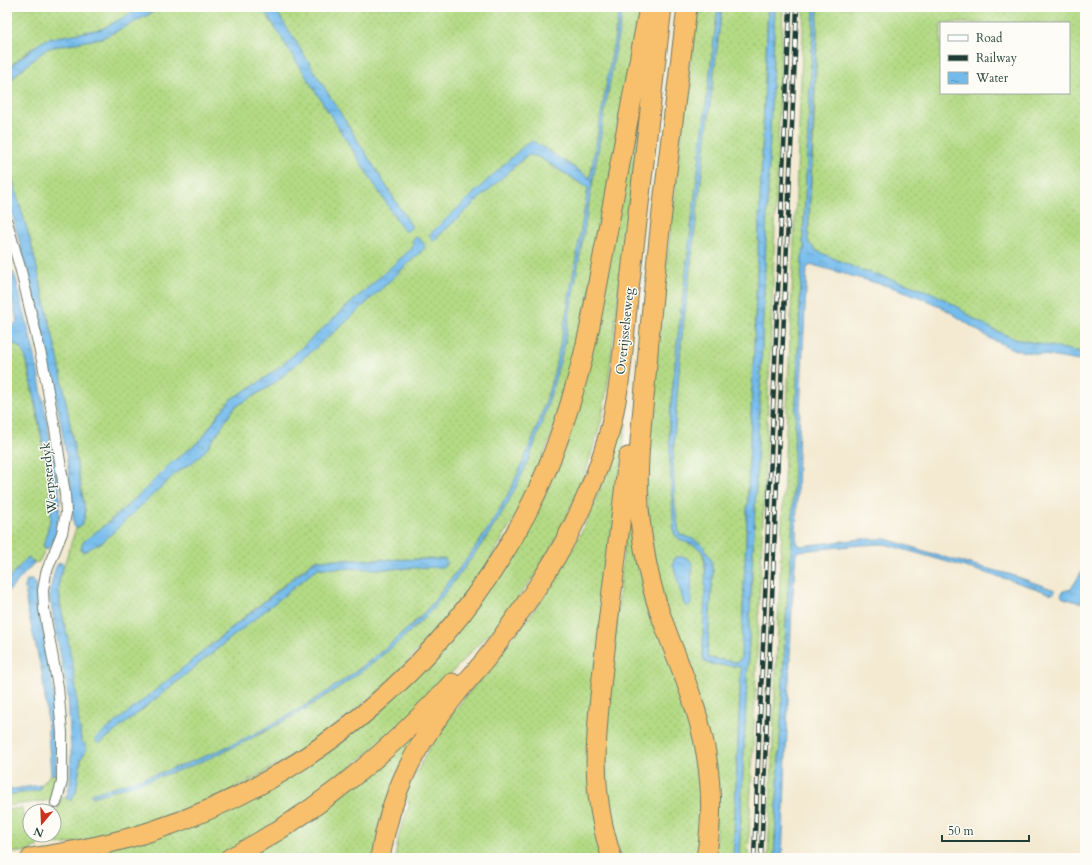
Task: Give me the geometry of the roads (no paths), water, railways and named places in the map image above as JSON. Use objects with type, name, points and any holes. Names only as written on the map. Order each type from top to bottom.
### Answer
[{"type":"highway","points":[[30,858],[126,839],[181,821],[253,789],[295,764],[354,722],[392,689],[443,636],[480,590],[530,507],[552,456],[571,402],[590,326],[649,7]]},
{"type":"highway","name":"Overijsselseweg","points":[[507,629],[534,594],[567,540],[592,483],[611,424],[620,377],[629,285],[662,7]]},
{"type":"highway","name":"Overijsselseweg","points":[[650,324],[687,7]]},
{"type":"highway","points":[[612,858],[604,832],[598,799],[596,736],[607,628],[633,412],[650,324]]},
{"type":"highway","points":[[650,324],[638,487],[641,529],[653,590],[695,707],[705,747],[711,808],[710,831],[706,858]]},
{"type":"highway","points":[[230,858],[303,813],[363,768],[425,710],[487,644],[507,629]]},
{"type":"highway","points":[[380,858],[394,798],[411,759],[432,725],[494,649],[507,629]]},
{"type":"street","name":"Werpsterdyk","points":[[7,222],[21,271],[43,364],[65,494],[66,514],[62,533],[46,573],[43,590],[44,609],[58,680],[62,733],[62,782],[56,803]]},
{"type":"water","points":[[143,7],[163,7],[102,38],[48,48],[15,75],[7,86],[7,72],[12,65],[41,42],[52,38],[102,29]]},
{"type":"water","points":[[262,7],[273,7],[279,15],[412,227],[407,231],[404,231]]},
{"type":"water","points":[[620,7],[623,7],[564,346],[548,402],[522,476],[492,529],[468,563],[427,615],[387,652],[343,685],[296,714],[248,740],[211,757],[188,767],[92,797],[91,794],[188,763],[220,750],[252,735],[314,700],[372,659],[399,637],[424,613],[481,539],[499,510],[515,479],[536,430],[547,397],[556,365],[567,310],[588,188],[539,157],[531,155],[526,156],[433,241],[429,235],[527,143],[531,141],[590,178]]},
{"type":"water","points":[[718,7],[722,7],[681,344],[673,466],[675,506],[679,533],[702,544],[711,559],[713,573],[707,654],[708,658],[736,662],[741,658],[768,7],[775,7],[759,419],[739,858],[733,858],[741,671],[740,667],[737,666],[709,664],[705,662],[703,658],[705,559],[700,549],[680,540],[674,533],[670,466],[669,425],[677,344]]},
{"type":"water","points":[[814,7],[818,7],[808,242],[815,250],[860,270],[933,293],[955,305],[974,319],[1015,339],[1085,353],[1085,362],[1015,350],[989,338],[950,312],[929,301],[901,290],[813,265],[807,267],[798,452],[796,543],[801,546],[861,539],[886,539],[947,558],[1012,575],[1055,590],[1055,592],[1052,594],[1010,580],[885,544],[799,551],[796,553],[792,604],[782,858],[774,858],[787,604],[792,543],[802,257],[805,247],[803,242]]},
{"type":"water","points":[[7,161],[31,243],[59,362],[85,510],[83,524],[76,528],[74,526],[69,473],[59,413],[41,326],[7,194]]},
{"type":"water","points":[[417,237],[424,243],[425,248],[347,321],[272,385],[235,407],[206,450],[192,463],[177,472],[104,541],[84,552],[81,550],[84,541],[113,519],[171,463],[201,440],[231,399],[258,383],[281,366],[412,248],[412,240]]},
{"type":"water","points":[[13,272],[35,356],[59,487],[59,520],[55,536],[48,549],[43,546],[51,517],[51,486],[29,369],[25,355],[20,348],[12,343],[7,343],[7,330],[17,321],[7,278],[7,275]]},
{"type":"water","points":[[675,557],[686,557],[692,562],[691,605],[687,607],[684,604],[673,564]]},
{"type":"water","points":[[29,558],[34,563],[7,593],[7,581],[26,559]]},
{"type":"water","points":[[445,559],[447,562],[444,567],[383,569],[318,568],[102,742],[96,742],[95,739],[316,560]]},
{"type":"water","points":[[60,562],[64,565],[59,580],[60,604],[74,672],[81,741],[85,744],[87,749],[81,759],[76,792],[71,801],[66,798],[70,784],[71,753],[68,696],[49,594],[55,569]]},
{"type":"water","points":[[1085,566],[1085,604],[1063,598],[1061,595],[1063,591],[1071,589]]},
{"type":"water","points":[[27,580],[32,580],[36,584],[36,595],[51,671],[54,697],[56,775],[51,774],[42,673],[27,608],[25,587]]},
{"type":"water","points":[[41,785],[40,790],[7,795],[7,790]]},
{"type":"railway","points":[[754,858],[790,7]]},
{"type":"railway","points":[[761,858],[797,7]]}]
